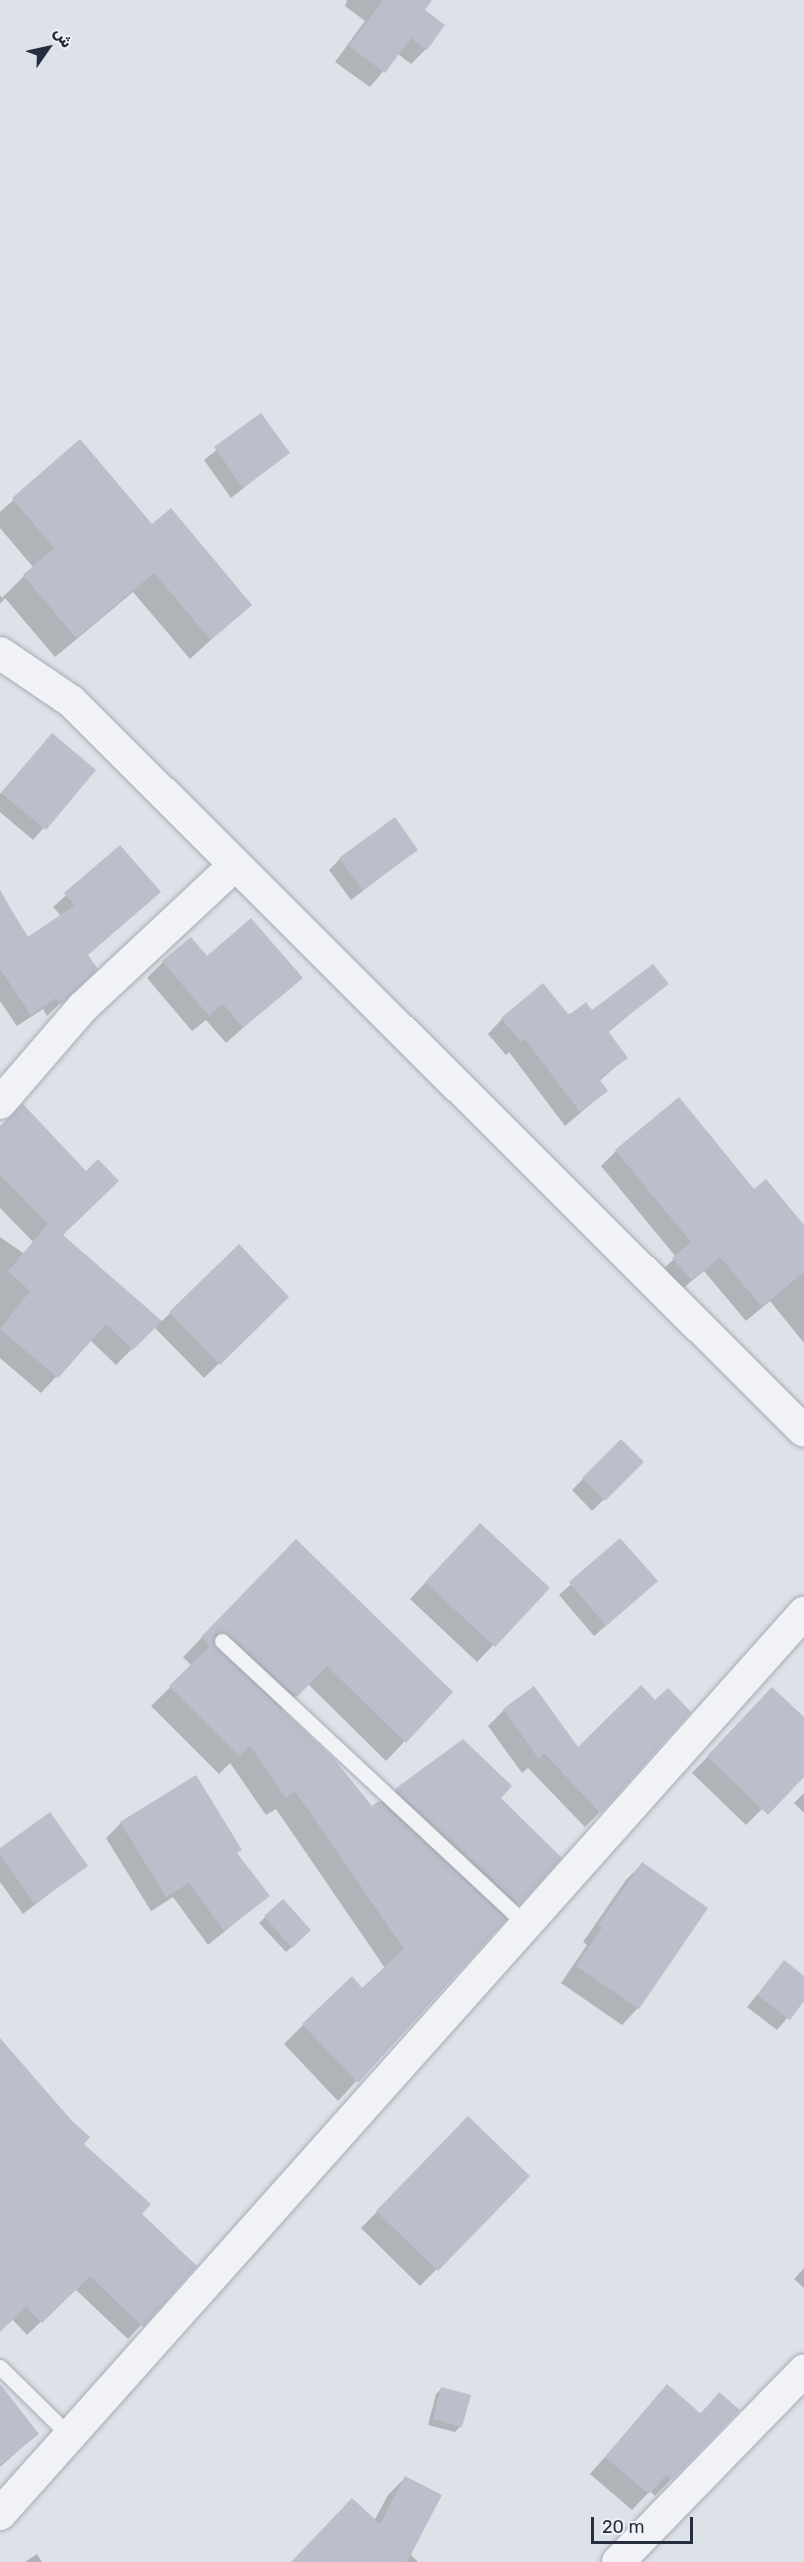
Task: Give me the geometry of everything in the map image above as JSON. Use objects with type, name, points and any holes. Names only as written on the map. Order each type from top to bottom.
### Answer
[{"type":"street","points":[[0,654],[71,701],[804,1431]]},
{"type":"street","points":[[0,1103],[83,1007],[235,864]]},
{"type":"street","points":[[0,2514],[528,1926],[804,1613]]},
{"type":"street","points":[[618,2562],[804,2371]]},
{"type":"lane","points":[[222,1641],[528,1926]]},
{"type":"lane","points":[[0,2367],[70,2436]]},
{"type":"building","points":[[383,0],[432,0],[425,10],[445,25],[427,50],[411,38],[385,73],[349,46]]},
{"type":"building","points":[[261,413],[290,453],[243,488],[214,447]]},
{"type":"building","points":[[80,439],[152,524],[171,508],[252,605],[211,640],[154,573],[76,638],[23,575],[54,548],[12,498]]},
{"type":"building","points":[[52,733],[96,770],[46,830],[1,793]]},
{"type":"building","points":[[395,817],[418,850],[363,890],[339,858]]},
{"type":"building","points":[[120,845],[161,892],[88,955],[98,969],[61,1005],[56,998],[31,1015],[0,969],[0,891],[28,937],[75,905],[64,893]]},
{"type":"building","points":[[251,918],[303,978],[243,1028],[223,1004],[209,1016],[162,961],[191,937],[207,956]]},
{"type":"building","points":[[653,964],[669,984],[608,1031],[628,1058],[599,1079],[608,1091],[580,1112],[525,1039],[521,1042],[501,1018],[543,983],[569,1015],[586,1002],[592,1010]]},
{"type":"building","points":[[679,1097],[754,1189],[766,1179],[804,1225],[804,1272],[762,1307],[720,1257],[692,1280],[672,1258],[691,1242],[615,1150]]},
{"type":"building","points":[[23,1104],[86,1171],[98,1159],[119,1181],[63,1235],[162,1321],[133,1350],[106,1324],[58,1378],[0,1329],[30,1291],[8,1271],[48,1224],[0,1175],[0,1126]]},
{"type":"building","points":[[239,1244],[289,1297],[220,1365],[169,1312]]},
{"type":"building","points":[[621,1439],[644,1462],[605,1501],[582,1478]]},
{"type":"building","points":[[480,1523],[550,1588],[495,1647],[425,1582]]},
{"type":"building","points":[[620,1538],[658,1581],[606,1626],[569,1582]]},
{"type":"building","points":[[296,1539],[453,1692],[406,1743],[327,1666],[297,1697],[228,1634],[215,1634],[213,1644],[334,1759],[372,1806],[379,1801],[507,1919],[358,2083],[302,2024],[352,1976],[362,1988],[404,1949],[295,1791],[286,1798],[250,1746],[239,1756],[169,1686],[210,1646],[201,1637]]},
{"type":"building","points":[[641,1685],[655,1700],[668,1688],[691,1712],[601,1813],[544,1753],[539,1759],[503,1709],[534,1686],[578,1747]]},
{"type":"building","points":[[772,1687],[804,1717],[804,1777],[768,1815],[707,1756]]},
{"type":"building","points":[[463,1739],[512,1786],[501,1798],[562,1858],[520,1905],[395,1789]]},
{"type":"building","points":[[196,1775],[242,1850],[237,1853],[270,1896],[224,1931],[189,1883],[166,1897],[120,1822]]},
{"type":"building","points":[[50,1812],[88,1866],[35,1904],[0,1855],[0,1848]]},
{"type":"building","points":[[642,1862],[708,1908],[639,2009],[576,1966],[602,1928],[598,1925]]},
{"type":"building","points":[[283,1899],[311,1930],[292,1948],[264,1916]]},
{"type":"building","points":[[784,1960],[804,1976],[804,2001],[790,2020],[757,1995]]},
{"type":"building","points":[[0,2038],[72,2121],[90,2137],[84,2144],[151,2204],[142,2214],[197,2266],[143,2327],[90,2276],[42,2323],[26,2307],[0,2332]]},
{"type":"building","points":[[468,2116],[530,2176],[438,2271],[376,2211]]},
{"type":"building","points":[[0,2384],[39,2434],[0,2465]]},
{"type":"building","points":[[667,2384],[701,2414],[719,2392],[740,2410],[672,2480],[666,2475],[649,2494],[605,2457]]},
{"type":"building","points":[[441,2387],[471,2395],[462,2427],[433,2419]]},
{"type":"building","points":[[405,2476],[442,2495],[407,2562],[291,2562],[352,2498],[380,2524]]}]
